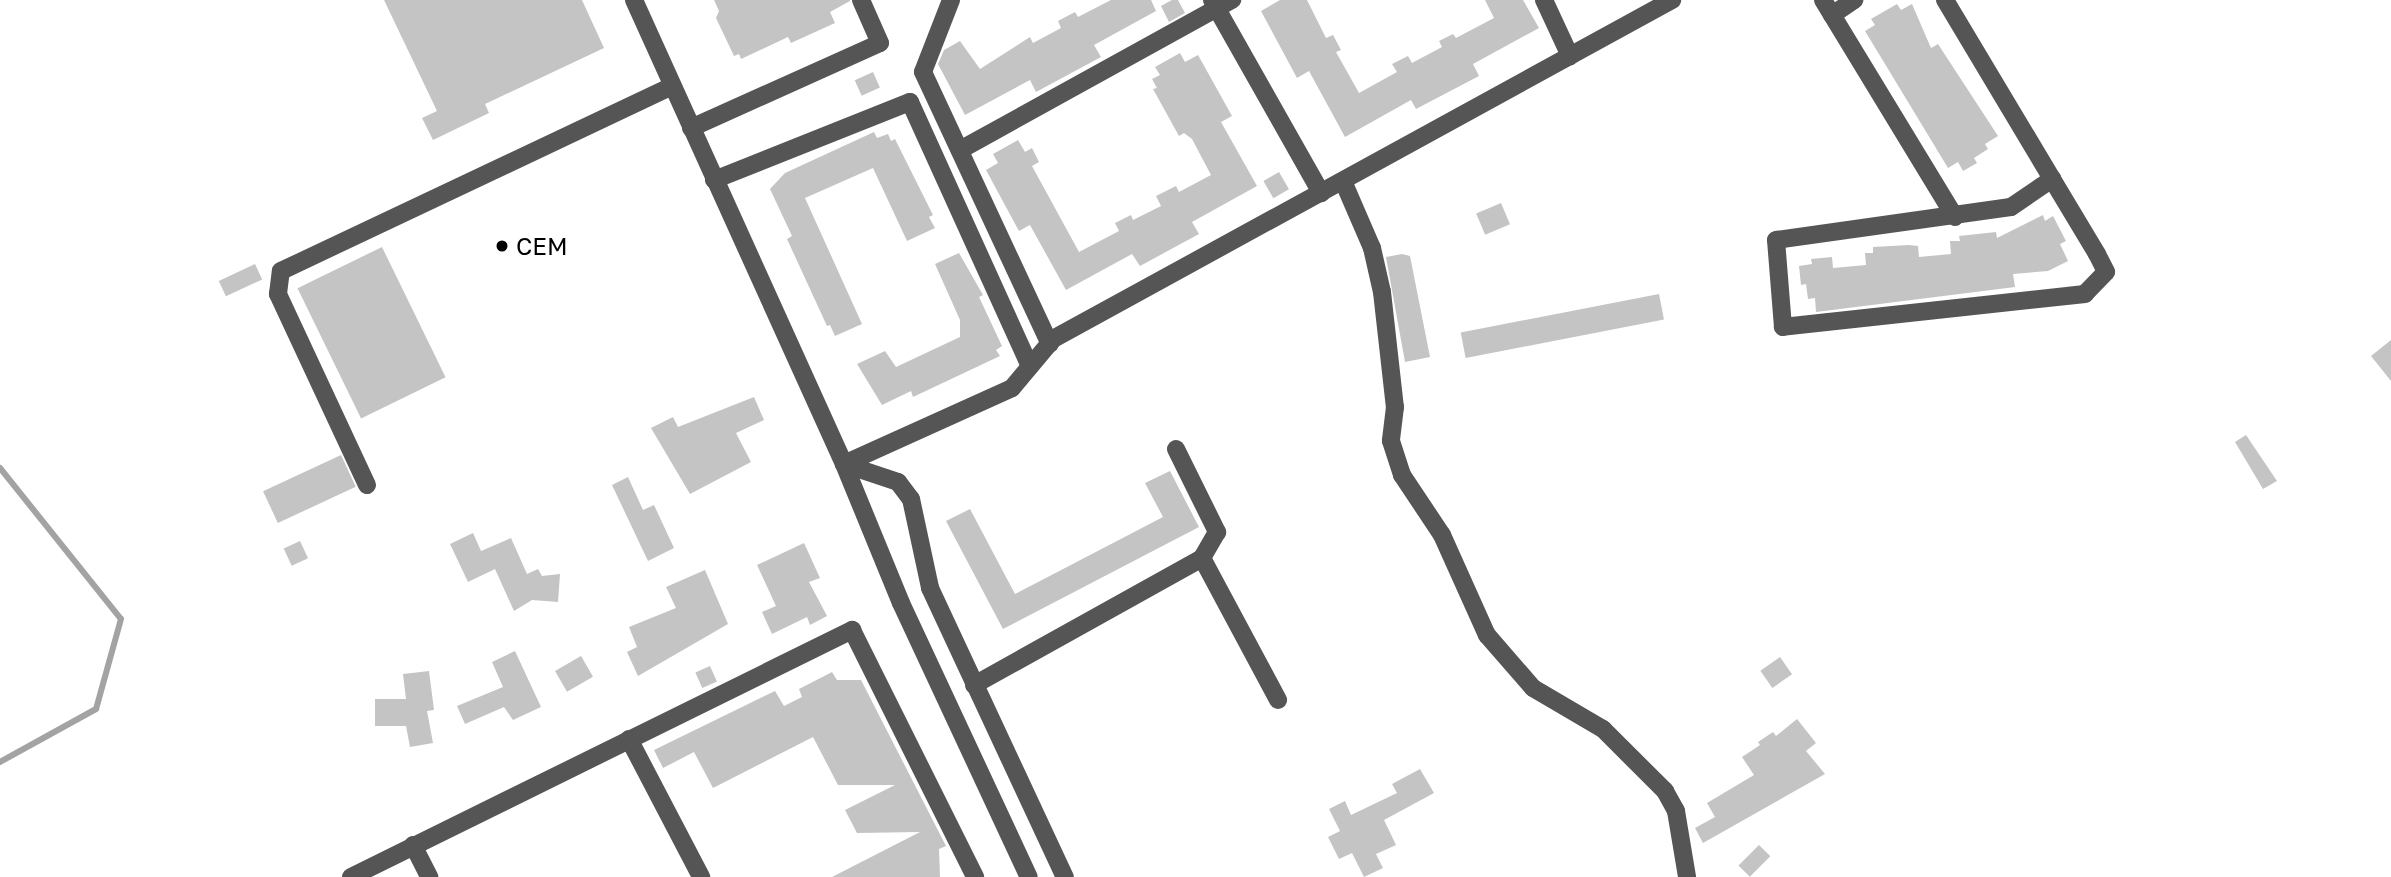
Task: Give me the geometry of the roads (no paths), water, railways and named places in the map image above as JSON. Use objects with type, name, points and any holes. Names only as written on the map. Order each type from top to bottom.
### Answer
[{"type":"street","points":[[635,0],[844,464],[901,603],[1029,877]]},
{"type":"street","points":[[691,128],[880,43],[861,0]]},
{"type":"street","points":[[951,0],[923,72],[1050,344]]},
{"type":"street","points":[[1545,0],[1570,56]]},
{"type":"street","points":[[844,464],[1012,388],[1050,344],[1672,0]]},
{"type":"street","points":[[1854,0],[1828,8],[1955,217]]},
{"type":"street","points":[[1945,0],[2052,179],[2106,272],[2085,294],[1783,327],[1776,240],[1955,217],[2011,206],[2052,179]]},
{"type":"street","points":[[960,150],[1220,3],[1321,193]]},
{"type":"street","points":[[367,485],[278,294],[281,271],[673,86]]},
{"type":"street","points":[[714,180],[910,102],[1030,366]]},
{"type":"street","points":[[1343,181],[1372,248],[1382,292],[1395,407],[1391,441],[1402,475],[1442,535],[1488,635],[1533,688],[1603,729],[1665,791],[1676,811],[1687,877]]},
{"type":"street","points":[[974,685],[1202,558],[1217,532],[1176,449]]},
{"type":"street","points":[[844,464],[898,482],[911,499],[930,588],[1065,877]]},
{"type":"street","points":[[1202,558],[1278,700]]},
{"type":"street","points":[[351,877],[852,630],[975,877]]},
{"type":"street","points":[[629,739],[701,877]]},
{"type":"street","points":[[413,845],[429,877]]},
{"type":"waterway","points":[[0,468],[121,619],[96,709],[0,762]]},
{"type":"place","name":"CEM","points":[[502,246]]}]
